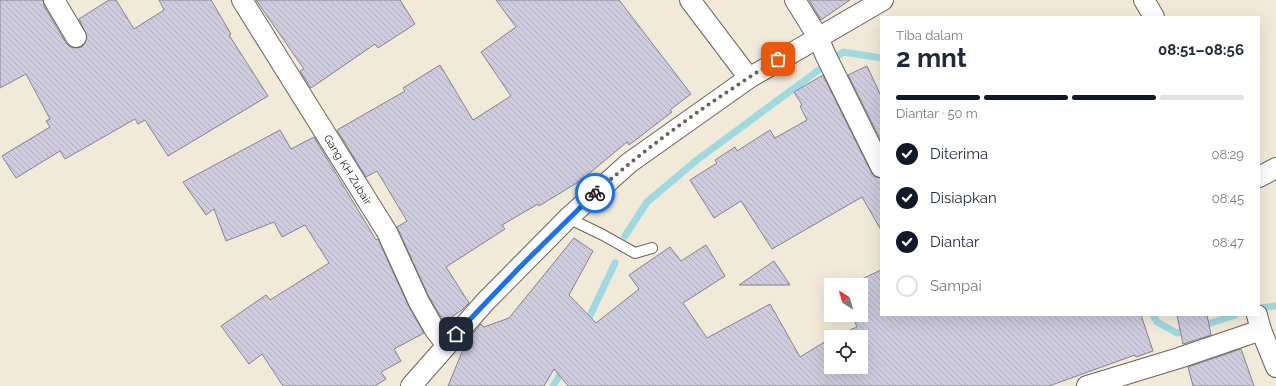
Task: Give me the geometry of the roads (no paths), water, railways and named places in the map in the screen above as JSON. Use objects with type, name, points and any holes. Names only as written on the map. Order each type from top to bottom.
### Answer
[{"type":"street","points":[[54,0],[76,38]]},
{"type":"street","name":"Gang KH Zubair","points":[[242,0],[388,232],[419,302],[435,330],[446,344]]},
{"type":"street","points":[[690,0],[749,78]]},
{"type":"street","points":[[796,0],[821,45],[880,165]]},
{"type":"street","points":[[411,386],[446,344],[485,302],[568,218],[628,163],[749,78],[821,45],[883,0]]},
{"type":"street","points":[[1144,0],[1153,16]]},
{"type":"street","points":[[1260,176],[1276,168]]},
{"type":"street","points":[[1087,386],[1179,358],[1259,321],[1276,367]]},
{"type":"lane","points":[[568,218],[603,234],[635,253],[652,248]]},
{"type":"waterway","points":[[625,236],[647,202],[697,160],[843,52],[880,58]]},
{"type":"waterway","points":[[586,324],[615,263]]},
{"type":"waterway","points":[[1260,308],[1276,306]]},
{"type":"waterway","points":[[1154,316],[1157,322],[1177,333],[1189,330]]},
{"type":"waterway","points":[[1199,327],[1232,316]]},
{"type":"waterway","points":[[553,386],[564,368]]}]
